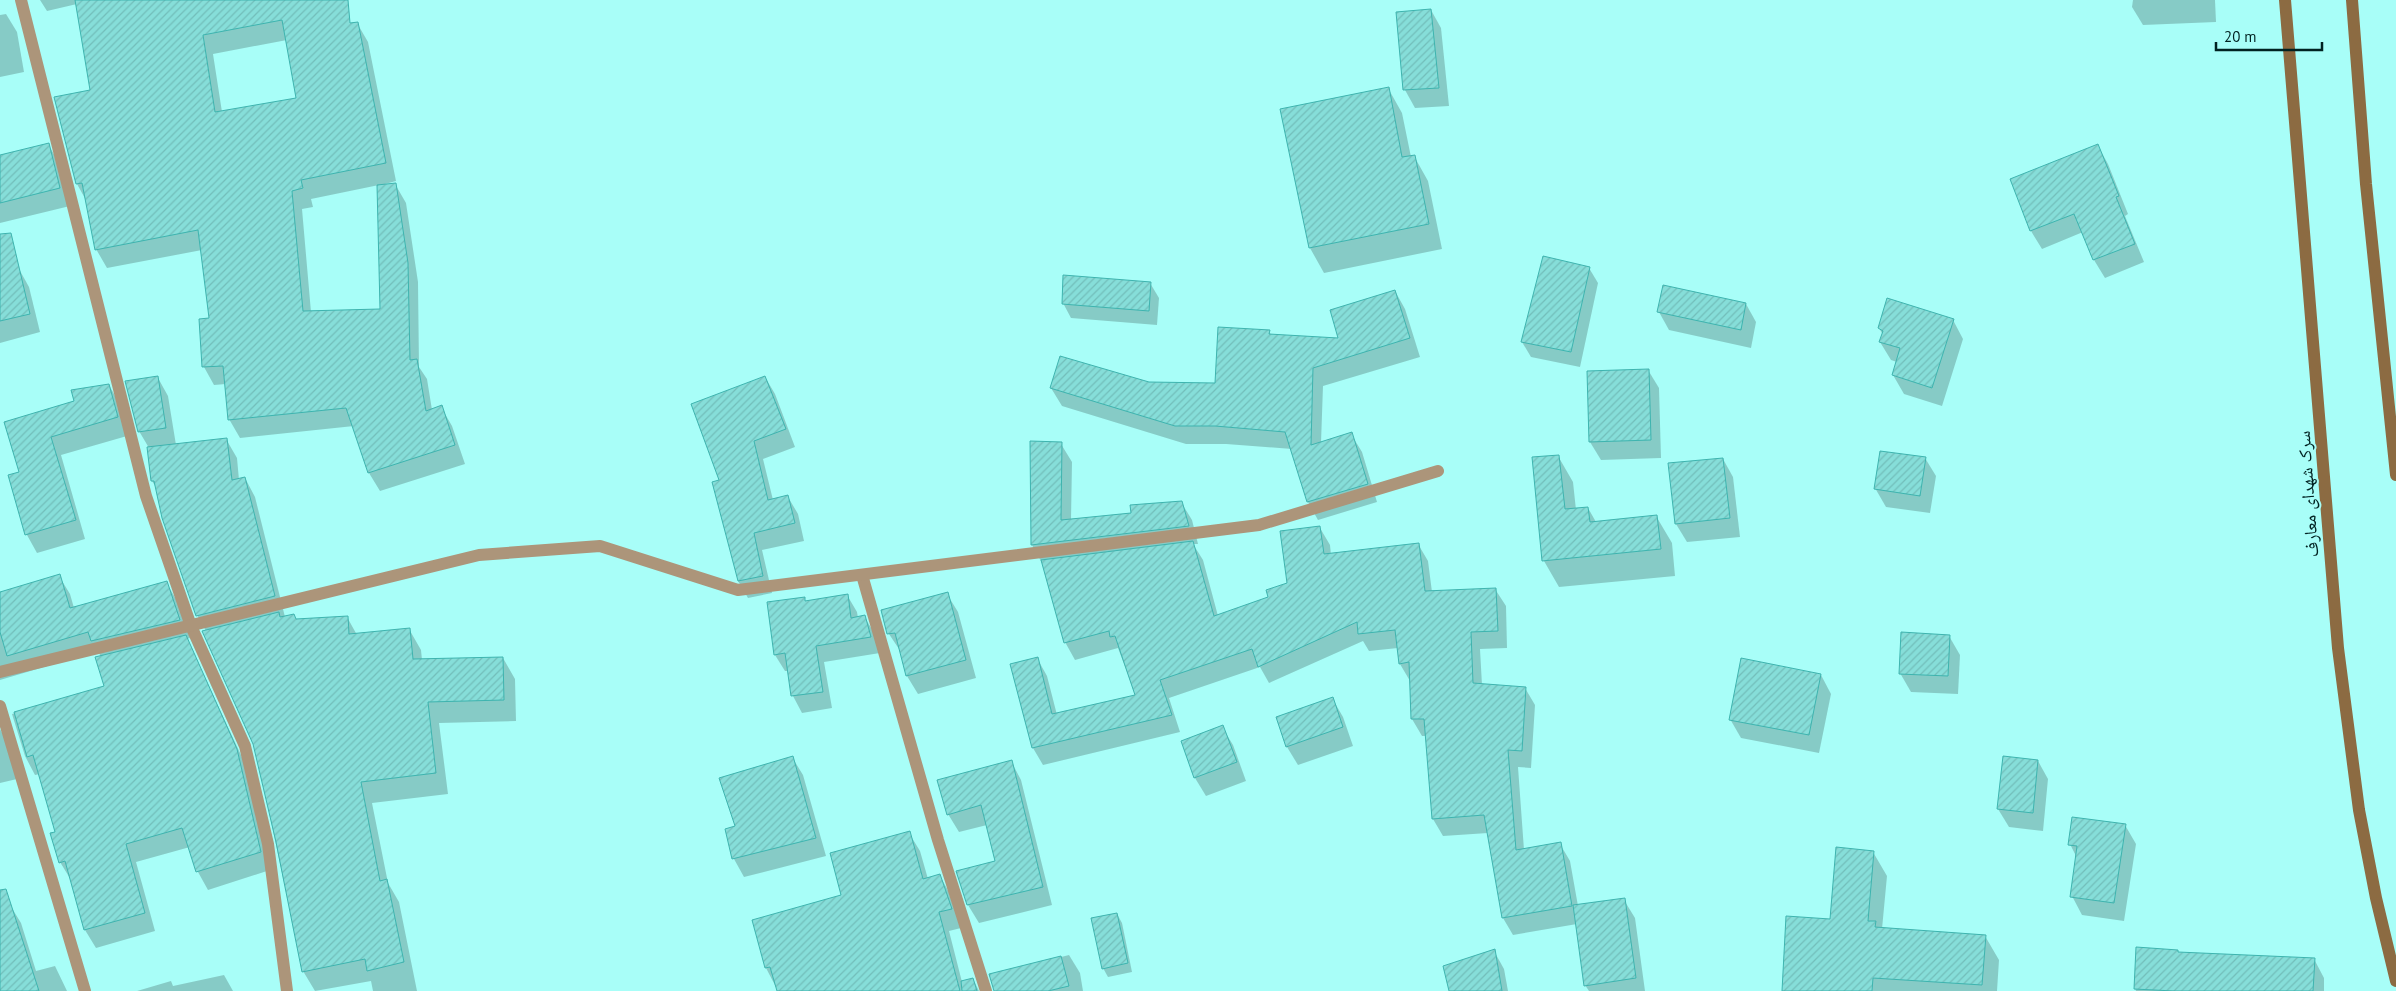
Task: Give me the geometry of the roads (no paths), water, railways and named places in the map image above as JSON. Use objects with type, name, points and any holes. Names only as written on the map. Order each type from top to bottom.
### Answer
[{"type":"main road","name":"سرک شهدای معارف","points":[[2285,0],[2338,648],[2359,810],[2376,898],[2396,981]]},
{"type":"main road","points":[[2352,0],[2366,184],[2396,475]]},
{"type":"street","points":[[21,0],[146,496],[191,626],[245,746],[268,844],[288,991]]},
{"type":"street","points":[[0,672],[488,554],[600,546],[738,590],[1259,526],[1438,471]]},
{"type":"street","points":[[862,575],[938,840],[986,991]]},
{"type":"street","points":[[0,706],[85,991]]}]
